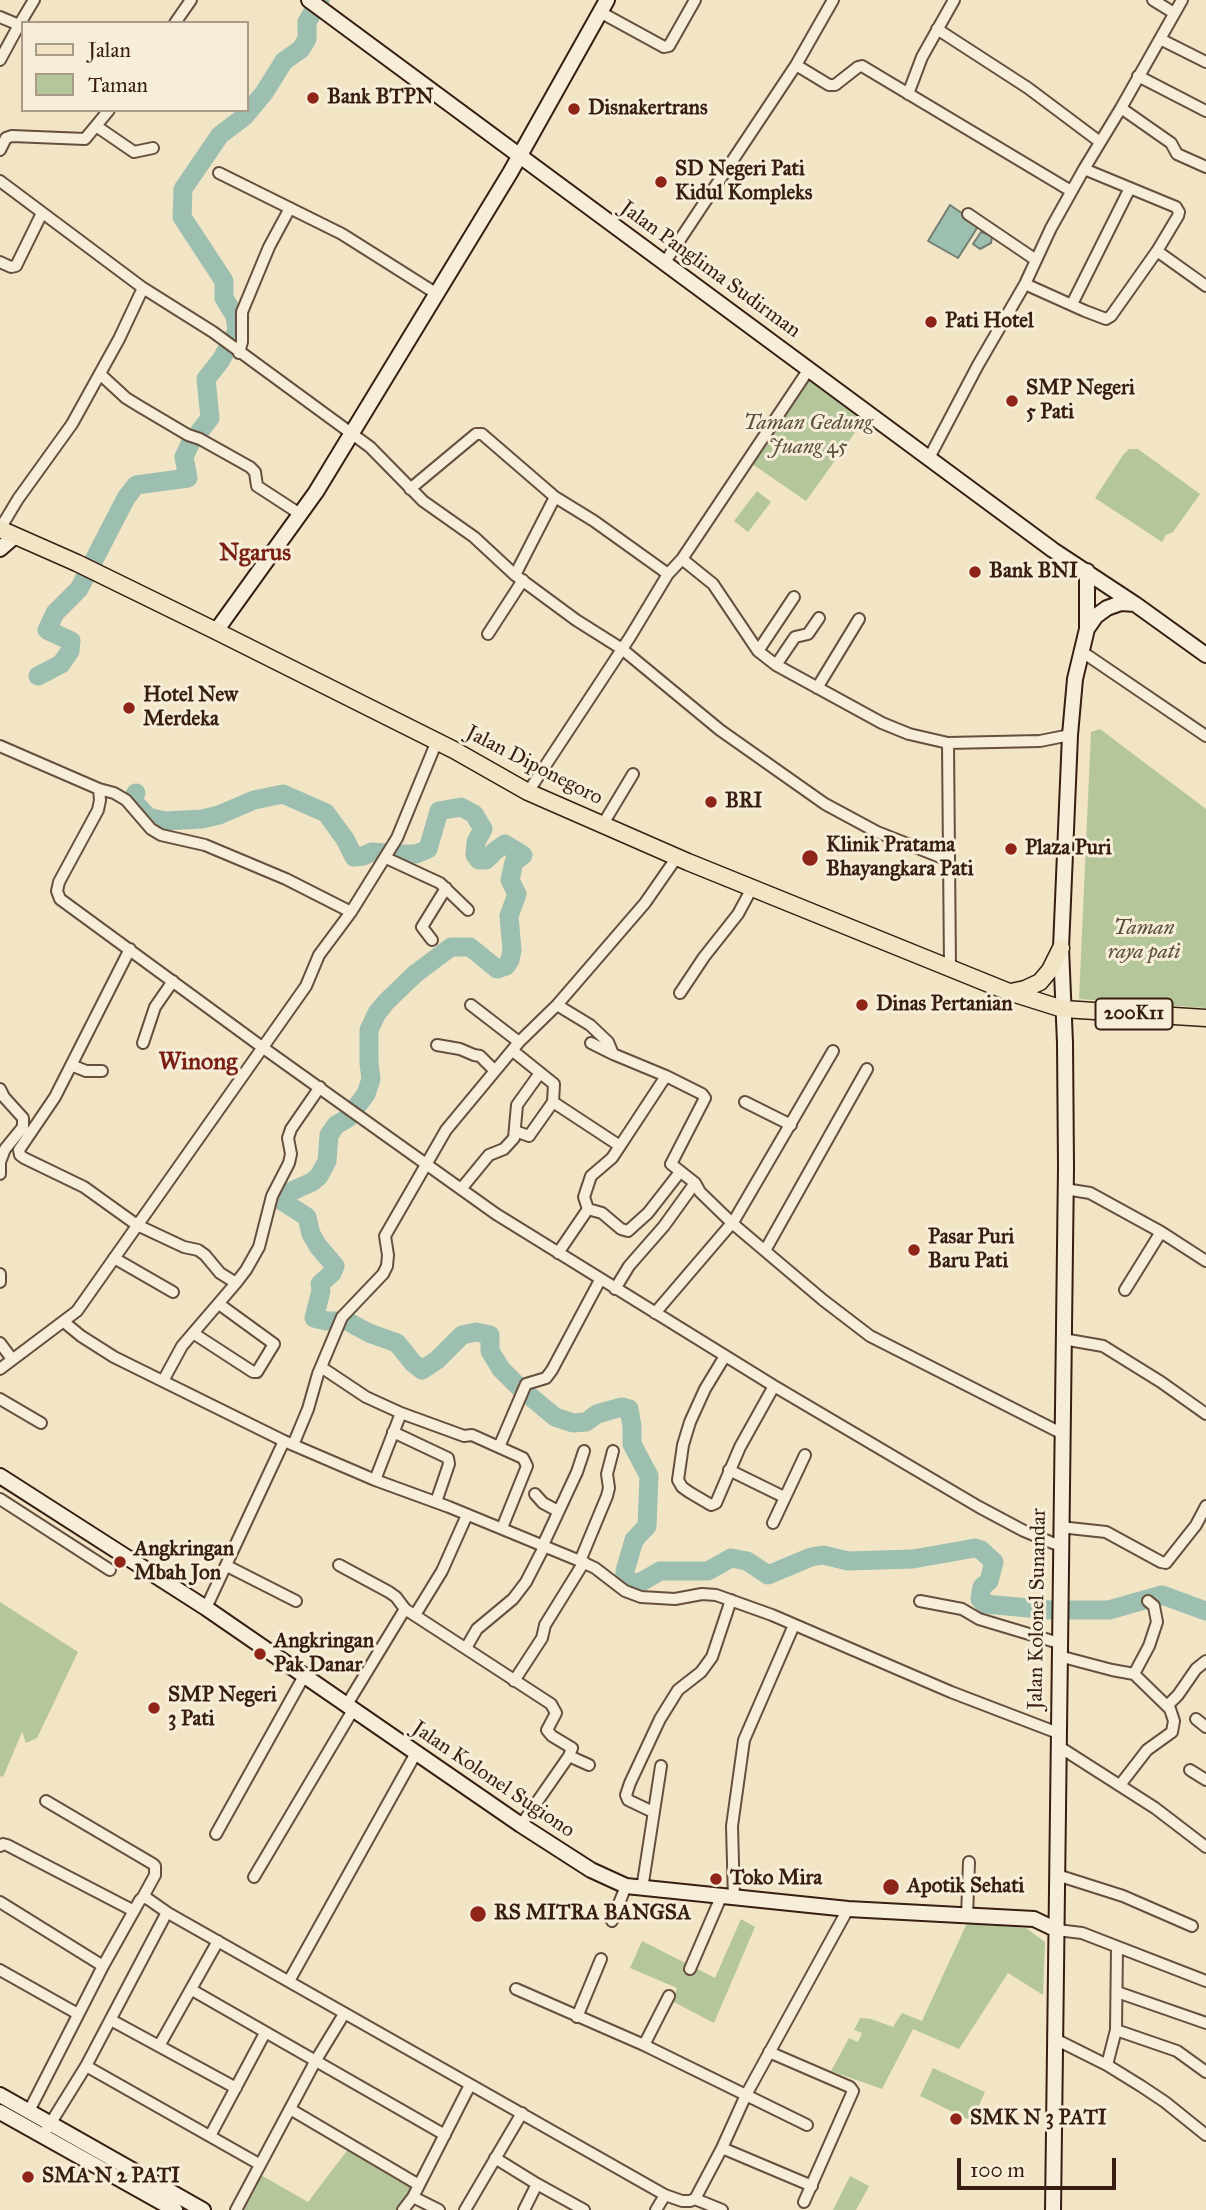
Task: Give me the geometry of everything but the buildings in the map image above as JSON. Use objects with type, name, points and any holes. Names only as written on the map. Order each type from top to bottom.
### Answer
[{"type":"main road","name":"Jalan Panglima Sudirman","points":[[309,0],[1053,550],[1206,655]]},
{"type":"main road","points":[[216,631],[316,492],[352,434],[521,155],[603,6]]},
{"type":"main road","points":[[0,549],[5,531]]},
{"type":"main road","name":"Jalan Diponegoro","points":[[5,531],[216,631],[436,741],[528,792],[752,888],[1009,992],[1063,1009]]},
{"type":"main road","name":"Jalan Kolonel Sunandar","points":[[1053,2210],[1065,1189],[1060,948],[1074,679],[1087,629],[1087,571]]},
{"type":"main road","points":[[1087,629],[1107,608],[1121,603],[1135,604]]},
{"type":"main road","points":[[1009,992],[1040,982],[1050,970],[1060,948]]},
{"type":"main road","name":"200K11","points":[[1063,1009],[1206,1018]]},
{"type":"main road","name":"Jalan Kolonel Sugiono","points":[[0,1476],[206,1608],[521,1825],[591,1870],[626,1886],[848,1909],[1034,1919],[1056,1930]]},
{"type":"main road","points":[[1034,1919],[1056,1904]]},
{"type":"main road","points":[[0,2095],[29,2111],[46,2130]]},
{"type":"main road","points":[[0,2112],[46,2130],[128,2176],[202,2210]]},
{"type":"main road","points":[[128,2176],[175,2210]]},
{"type":"street","points":[[24,21],[34,0]]},
{"type":"street","points":[[176,21],[191,0]]},
{"type":"street","points":[[603,6],[664,47],[669,46],[695,0]]},
{"type":"street","points":[[664,262],[796,65],[832,0]]},
{"type":"street","points":[[908,94],[922,57],[954,0]]},
{"type":"street","points":[[1153,0],[1174,13]]},
{"type":"street","points":[[929,458],[1025,284],[1084,169],[1182,0]]},
{"type":"street","points":[[0,17],[21,26],[0,60]]},
{"type":"street","points":[[937,29],[1028,88],[1100,142]]},
{"type":"street","points":[[1160,39],[1206,62]]},
{"type":"street","points":[[796,65],[829,85],[835,85],[862,66],[1072,191]]},
{"type":"street","points":[[1138,76],[1206,111]]},
{"type":"street","points":[[1121,108],[1171,143],[1177,154],[1206,167]]},
{"type":"street","points":[[0,150],[6,138],[12,136],[85,139],[106,112]]},
{"type":"street","points":[[96,126],[134,152],[153,148]]},
{"type":"street","points":[[1025,284],[1104,319],[1111,316],[1178,216],[1178,210],[1084,169]]},
{"type":"street","points":[[219,173],[342,234],[437,294]]},
{"type":"street","points":[[0,181],[144,288],[213,332],[352,434],[389,465],[410,489],[474,537],[519,577],[576,620],[622,649],[720,730],[825,804],[877,832],[948,860]]},
{"type":"street","points":[[1072,304],[1130,188]]},
{"type":"street","points":[[235,350],[242,342],[242,312],[269,247],[290,208]]},
{"type":"street","points":[[0,262],[11,267],[16,266],[42,213]]},
{"type":"street","points":[[968,214],[1036,260]]},
{"type":"street","points":[[1157,251],[1206,286]]},
{"type":"street","points":[[5,531],[19,499],[72,424],[144,288]]},
{"type":"street","points":[[528,792],[668,574],[682,559],[809,369]]},
{"type":"street","points":[[100,374],[126,398],[188,435],[250,467],[255,472],[257,486],[300,514]]},
{"type":"street","points":[[410,489],[477,434],[482,434],[555,497],[594,521],[668,574]]},
{"type":"street","points":[[488,634],[519,577],[555,497]]},
{"type":"street","points":[[682,559],[713,584],[758,651],[776,665],[817,688],[900,730],[948,743],[1028,741],[1070,735]]},
{"type":"street","points":[[758,651],[794,597]]},
{"type":"street","points":[[776,665],[795,637],[808,634],[819,618]]},
{"type":"street","points":[[817,688],[859,619]]},
{"type":"street","points":[[1081,651],[1206,736]]},
{"type":"street","points":[[0,1369],[77,1311],[261,1046],[306,986],[319,955],[351,912],[397,838],[436,741]]},
{"type":"street","points":[[948,743],[950,968]]},
{"type":"street","points":[[0,746],[114,793],[126,800],[151,829],[161,835],[205,845],[286,878],[351,912]]},
{"type":"street","points":[[603,824],[633,774]]},
{"type":"street","points":[[99,789],[98,810],[59,882],[57,891],[60,899],[461,1189],[558,1253],[724,1356],[979,1507],[1024,1531],[1060,1546]]},
{"type":"street","points":[[206,1608],[288,1443],[340,1320],[383,1274],[388,1255],[384,1236],[446,1130],[516,1046],[557,1005],[645,902],[677,857]]},
{"type":"street","points":[[386,858],[440,883],[468,910]]},
{"type":"street","points":[[432,940],[422,927],[446,888]]},
{"type":"street","points":[[680,993],[738,914],[752,888]]},
{"type":"street","points":[[130,949],[46,1113],[19,1152],[20,1155],[85,1187],[137,1225],[184,1247],[198,1250],[220,1273],[236,1283]]},
{"type":"street","points":[[143,1044],[155,1007],[173,981]]},
{"type":"street","points":[[471,1004],[554,1084],[553,1101],[529,1136],[515,1131]]},
{"type":"street","points":[[557,1005],[590,1025],[608,1042],[613,1054]]},
{"type":"street","points":[[591,1043],[702,1094],[705,1098],[672,1162],[672,1167],[695,1183],[700,1192],[823,1300],[870,1336],[1062,1433]]},
{"type":"street","points":[[437,1045],[454,1047],[480,1056],[495,1071]]},
{"type":"street","points":[[655,1313],[734,1221],[833,1051]]},
{"type":"street","points":[[71,1065],[86,1071],[102,1071]]},
{"type":"street","points":[[767,1247],[867,1069]]},
{"type":"street","points":[[461,1189],[489,1156],[504,1149],[514,1138],[517,1105],[540,1073]]},
{"type":"street","points":[[588,1209],[584,1197],[591,1176],[612,1158],[666,1076]]},
{"type":"street","points":[[163,1381],[182,1346],[236,1283],[259,1247],[272,1196],[289,1163],[291,1154],[288,1138],[291,1129],[320,1087]]},
{"type":"street","points":[[0,1089],[23,1118],[23,1127],[5,1149],[0,1162],[0,1174]]},
{"type":"street","points":[[553,1101],[620,1146]]},
{"type":"street","points":[[745,1102],[791,1125]]},
{"type":"street","points":[[588,1209],[602,1213],[623,1230],[628,1230],[648,1213],[680,1172]]},
{"type":"street","points":[[615,1289],[629,1266],[664,1226],[695,1183]]},
{"type":"street","points":[[1065,1189],[1090,1193],[1161,1232],[1206,1261]]},
{"type":"street","points":[[558,1253],[588,1209]]},
{"type":"street","points":[[1125,1290],[1161,1232]]},
{"type":"street","points":[[114,1258],[173,1292]]},
{"type":"street","points":[[0,1274],[0,1282]]},
{"type":"street","points":[[499,1447],[523,1390],[528,1383],[546,1378],[552,1370],[600,1280]]},
{"type":"street","points":[[192,1333],[257,1372],[274,1344],[219,1304]]},
{"type":"street","points":[[64,1322],[103,1350],[288,1443],[582,1562],[595,1568],[625,1591],[641,1597],[675,1599],[708,1594],[731,1600],[1058,1739],[1202,1844],[1206,1830]]},
{"type":"street","points":[[1063,1339],[1103,1346],[1161,1382],[1206,1415]]},
{"type":"street","points":[[0,1343],[12,1359]]},
{"type":"street","points":[[724,1356],[690,1422],[678,1480],[682,1487],[714,1505],[729,1470],[774,1386]]},
{"type":"street","points":[[321,1367],[366,1397],[401,1413],[464,1436],[472,1435],[523,1458],[527,1466],[502,1528]]},
{"type":"street","points":[[0,1399],[41,1423]]},
{"type":"street","points":[[375,1480],[401,1413]]},
{"type":"street","points":[[438,1451],[446,1430]]},
{"type":"street","points":[[393,1433],[446,1455],[449,1461],[436,1502]]},
{"type":"street","points":[[466,1648],[477,1629],[513,1599],[534,1569],[584,1451]]},
{"type":"street","points":[[514,1681],[542,1638],[545,1625],[582,1562],[609,1489],[607,1474],[613,1451]]},
{"type":"street","points":[[773,1523],[805,1455]]},
{"type":"street","points":[[729,1470],[784,1497]]},
{"type":"street","points":[[535,1494],[543,1503],[558,1511]]},
{"type":"street","points":[[0,1499],[110,1570]]},
{"type":"street","points":[[1060,1527],[1106,1532],[1166,1563],[1196,1525],[1206,1506]]},
{"type":"street","points":[[254,1877],[350,1708],[410,1612],[445,1563],[467,1514]]},
{"type":"street","points":[[339,1565],[389,1592],[410,1612],[551,1704],[556,1713],[547,1730],[572,1748],[521,1825]]},
{"type":"street","points":[[227,1566],[296,1601]]},
{"type":"street","points":[[653,1812],[628,1800],[626,1795],[630,1783],[660,1719],[678,1690],[701,1672],[712,1657],[731,1600]]},
{"type":"street","points":[[920,1601],[962,1609],[979,1619],[1112,1670],[1134,1674],[1167,1706],[1174,1721],[1172,1732],[1147,1750],[1120,1785]]},
{"type":"street","points":[[1134,1674],[1157,1622],[1152,1607]]},
{"type":"street","points":[[690,1969],[727,1898],[732,1826],[744,1740],[794,1625]]},
{"type":"street","points":[[1167,1706],[1205,1663]]},
{"type":"street","points":[[216,1834],[304,1676]]},
{"type":"street","points":[[1196,1719],[1206,1727]]},
{"type":"street","points":[[289,1981],[416,1753]]},
{"type":"street","points":[[569,1756],[589,1765]]},
{"type":"street","points":[[642,1889],[661,1766]]},
{"type":"street","points":[[1190,1770],[1206,1780]]},
{"type":"street","points":[[29,2111],[103,1966],[155,1875],[153,1864],[46,1801]]},
{"type":"street","points":[[0,1846],[7,1845],[134,1911]]},
{"type":"street","points":[[967,1916],[969,1862]]},
{"type":"street","points":[[1057,1875],[1123,1896],[1192,1926]]},
{"type":"street","points":[[612,1921],[626,1886]]},
{"type":"street","points":[[143,1897],[665,2195],[682,2201],[695,2199],[722,2210]]},
{"type":"street","points":[[0,1902],[103,1966]]},
{"type":"street","points":[[695,2199],[746,2095],[848,1909]]},
{"type":"street","points":[[46,2130],[86,2066],[168,1913]]},
{"type":"street","points":[[1056,1930],[1082,1933],[1206,1981]]},
{"type":"street","points":[[159,2046],[218,1941]]},
{"type":"street","points":[[1107,2065],[1116,2030],[1117,1948]]},
{"type":"street","points":[[577,2017],[601,1959]]},
{"type":"street","points":[[0,1970],[78,2014]]},
{"type":"street","points":[[516,1989],[643,2045],[807,2126]]},
{"type":"street","points":[[192,1990],[445,2135]]},
{"type":"street","points":[[1117,1992],[1206,2023]]},
{"type":"street","points":[[643,2045],[669,1996]]},
{"type":"street","points":[[236,2210],[316,2060],[344,2014]]},
{"type":"street","points":[[111,2020],[236,2088]]},
{"type":"street","points":[[1116,2030],[1177,2051],[1206,2072]]},
{"type":"street","points":[[210,2136],[265,2033]]},
{"type":"street","points":[[1055,2039],[1107,2065],[1165,2102],[1206,2135]]},
{"type":"street","points":[[769,2052],[853,2091],[804,2202]]},
{"type":"street","points":[[86,2066],[259,2164]]},
{"type":"street","points":[[403,2210],[413,2197],[470,2085]]},
{"type":"street","points":[[290,2109],[419,2185]]},
{"type":"street","points":[[465,2210],[522,2113]]},
{"type":"street","points":[[722,2148],[811,2186]]},
{"type":"street","points":[[495,2158],[584,2210]]},
{"type":"street","points":[[524,2210],[537,2184]]},
{"type":"street","points":[[656,2210],[665,2195]]},
{"type":"street","points":[[413,2197],[439,2210]]},
{"type":"green space","name":"Taman Gedung Juang 45","points":[[806,374],[864,420],[806,501],[748,461]]},
{"type":"green space","points":[[1129,449],[1138,449],[1200,494],[1173,532],[1166,535],[1162,542],[1095,498]]},
{"type":"green space","points":[[757,491],[771,502],[748,532],[734,521]]},
{"type":"green space","name":"Taman raya pati","points":[[1100,729],[1206,809],[1206,1008],[1079,999],[1091,732]]},
{"type":"green space","points":[[0,1602],[78,1652],[37,1738],[26,1743],[22,1732],[3,1777],[0,1776]]},
{"type":"green space","points":[[741,1919],[755,1927],[714,2023],[672,2001],[677,1988],[630,1968],[642,1941],[715,1978]]},
{"type":"green space","points":[[967,1923],[1026,1928],[1045,1942],[1043,1995],[1008,1973],[959,2049],[913,2029],[882,2089],[831,2071],[849,2038],[858,2042],[862,2033],[854,2030],[860,2018],[893,2027],[902,2013],[922,2021]]},
{"type":"green space","points":[[933,2068],[985,2092],[972,2121],[920,2096]]},
{"type":"green space","points":[[349,2148],[413,2186],[397,2210],[241,2210],[259,2174],[308,2202]]},
{"type":"green space","points":[[850,2176],[869,2186],[856,2210],[833,2210]]},
{"type":"shaded area","points":[[950,205],[979,225],[958,258],[928,241]]},
{"type":"shaded area","points":[[981,232],[992,237],[991,243],[980,249],[973,244]]},
{"type":"waterway","points":[[38,676],[61,664],[70,651],[71,641],[47,630],[55,613],[79,589],[126,498],[136,485],[188,478],[184,457],[190,444],[210,418],[206,379],[221,360],[237,331],[235,316],[224,298],[224,281],[182,217],[183,189],[220,135],[244,117],[264,93],[284,61],[301,49],[307,39],[307,22],[320,0]]},
{"type":"waterway","points":[[136,793],[133,798],[135,803],[148,817],[165,821],[202,819],[254,800],[283,794],[326,813],[354,857],[372,852],[386,853]]},
{"type":"waterway","points":[[395,854],[416,854],[428,849],[439,811],[461,807],[474,814],[483,829],[476,842],[475,855],[479,860],[486,860],[505,844],[523,855],[514,862],[510,880],[517,894],[509,916],[512,950],[506,966],[497,969],[470,947],[451,947],[415,974],[377,1013],[369,1030],[371,1079],[366,1094],[348,1118],[336,1125],[329,1135],[327,1161],[319,1176],[281,1196],[282,1201],[307,1217],[311,1234],[335,1266],[332,1273],[320,1284],[321,1291],[314,1318],[347,1321],[369,1333],[397,1343],[422,1370],[437,1360],[462,1335],[476,1332],[490,1335],[490,1351],[501,1369],[555,1417],[573,1423],[586,1422],[597,1414],[622,1407],[629,1409],[632,1444],[649,1476],[647,1526],[634,1540],[625,1571],[625,1579],[633,1583],[641,1582],[660,1571],[708,1571],[731,1558],[747,1561],[768,1575],[811,1557],[823,1555],[848,1561],[913,1559],[975,1548],[994,1562],[989,1581],[982,1587],[980,1599],[985,1604],[1050,1610],[1109,1610],[1162,1595],[1206,1611]]},
{"type":"place","name":"Bank BTPN","points":[[313,98]]},
{"type":"place","name":"Disnakertrans","points":[[574,109]]},
{"type":"place","name":"SD Negeri Pati Kidul Kompleks","points":[[661,182]]},
{"type":"place","name":"Pati Hotel","points":[[931,322]]},
{"type":"place","name":"SMP Negeri 5 Pati","points":[[1012,401]]},
{"type":"place","name":"Bank BNI","points":[[975,572]]},
{"type":"place","name":"Hotel New Merdeka","points":[[129,708]]},
{"type":"place","name":"BRI","points":[[711,802]]},
{"type":"place","name":"Plaza Puri","points":[[1011,849]]},
{"type":"place","name":"Klinik Pratama Bhayangkara Pati","points":[[810,858]]},
{"type":"place","name":"Dinas Pertanian","points":[[862,1005]]},
{"type":"place","name":"Pasar Puri Baru Pati","points":[[914,1250]]},
{"type":"place","name":"Angkringan Mbah Jon","points":[[120,1562]]},
{"type":"place","name":"Angkringan Pak Danar","points":[[260,1654]]},
{"type":"place","name":"SMP Negeri 3 Pati","points":[[154,1708]]},
{"type":"place","name":"Toko Mira","points":[[716,1879]]},
{"type":"place","name":"Apotik Sehati","points":[[891,1887]]},
{"type":"place","name":"RS MITRA BANGSA","points":[[478,1914]]},
{"type":"place","name":"SMK N 3 PATI","points":[[956,2119]]},
{"type":"place","name":"SMA N 2 PATI","points":[[28,2177]]},
{"type":"district","name":"Ngarus","points":[[255,554]]},
{"type":"district","name":"Winong","points":[[198,1063]]}]
